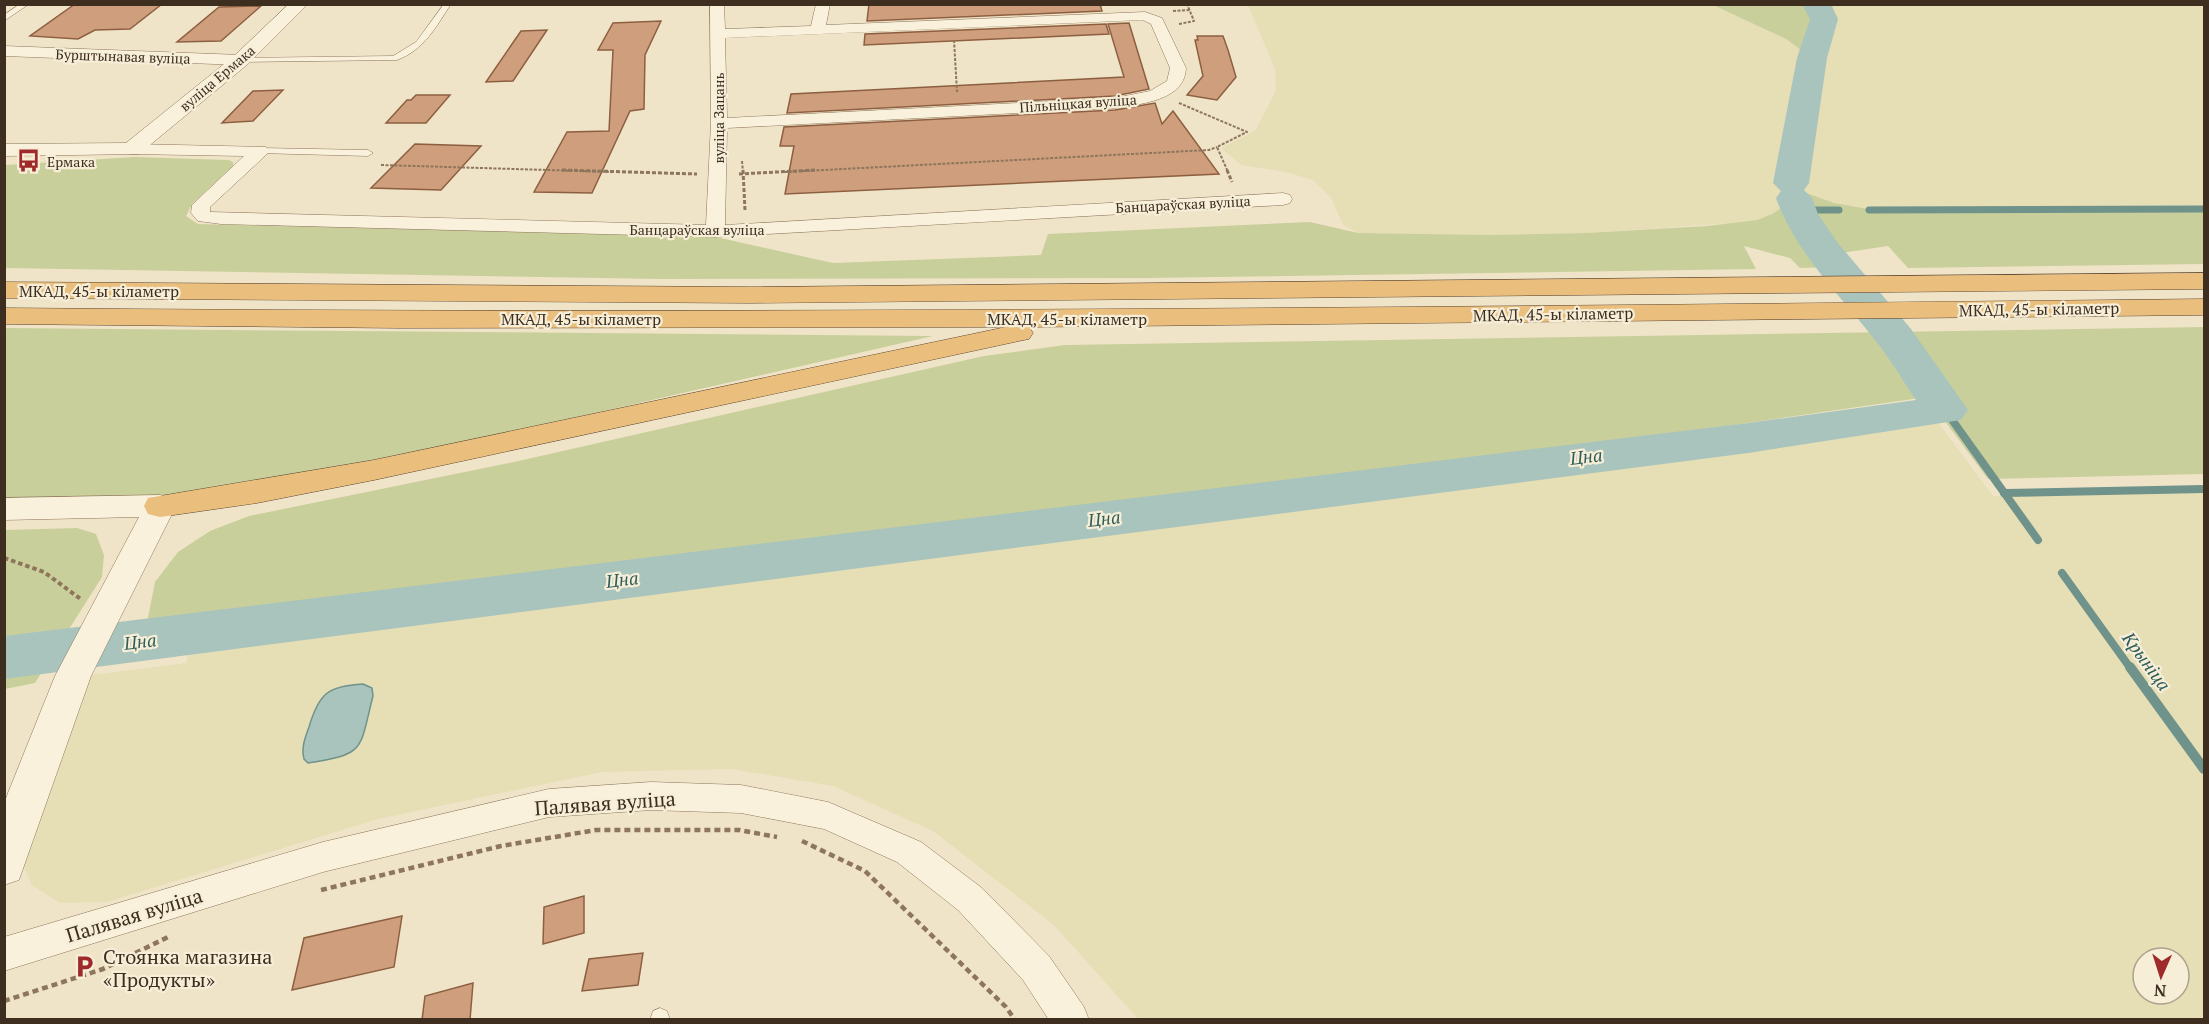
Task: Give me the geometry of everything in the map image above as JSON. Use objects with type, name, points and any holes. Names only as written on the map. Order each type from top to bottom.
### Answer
[{"type":"highway","name":"МКАД, 45-ы кіламетр","points":[[4,290],[762,295],[2205,281]]},
{"type":"highway","name":"МКАД, 45-ы кіламетр","points":[[4,316],[400,320],[1134,319],[2205,307]]},
{"type":"highway","points":[[160,506],[256,492],[374,470],[903,359],[1016,333],[1134,319]]},
{"type":"street","name":"вуліца Ермака","points":[[131,149],[241,60],[300,4]]},
{"type":"street","name":"вуліца Зацань","points":[[716,231],[711,175],[719,123],[717,4]]},
{"type":"street","points":[[818,29],[823,4]]},
{"type":"street","name":"Пільніцкая вуліца","points":[[717,34],[1145,16],[1157,21],[1178,69],[1178,78],[1173,86],[1141,99],[1115,103],[719,123]]},
{"type":"street","name":"Бурштынавая вуліца","points":[[4,51],[241,60]]},
{"type":"street","points":[[4,150],[260,151]]},
{"type":"street","name":"Банцараўская вуліца","points":[[260,151],[201,205],[200,213],[205,217],[311,222],[716,231],[1283,199]]},
{"type":"street","points":[[4,509],[160,506],[73,676],[16,795],[4,867]]},
{"type":"street","name":"Палявая вуліца","points":[[4,954],[323,857],[549,803],[651,796],[741,799],[828,816],[909,852],[979,908],[1036,968],[1071,1020]]},
{"type":"lane","points":[[4,19],[26,4]]},
{"type":"lane","points":[[241,60],[394,58],[406,55],[415,49],[448,4]]},
{"type":"lane","points":[[260,151],[368,153]]},
{"type":"path","points":[[1164,11],[1190,10]]},
{"type":"path","points":[[953,23],[958,111]]},
{"type":"path","points":[[370,165],[711,175],[1209,150],[1247,132],[1158,94]]},
{"type":"path","points":[[1217,147],[1236,191]]},
{"type":"path","points":[[4,558],[44,572],[71,594],[106,614]]},
{"type":"path","points":[[309,893],[501,846],[596,830],[739,830],[782,838]]},
{"type":"path","points":[[793,840],[804,842],[865,872],[1006,1007],[1015,1020]]},
{"type":"path","points":[[4,1001],[103,969],[176,933]]},
{"type":"shaded area","points":[[1248,5],[1713,5],[1786,39],[1812,58],[1811,71],[1824,19],[1821,10],[1815,5],[2204,5],[2204,207],[1868,209],[1834,203],[1790,187],[1781,208],[1772,214],[1757,220],[1733,223],[1586,233],[1490,235],[1358,233],[1343,225],[1331,198],[1313,180],[1286,172],[1241,165],[1221,148],[1255,131],[1276,90],[1275,69]]},
{"type":"shaded area","points":[[1932,414],[1993,496],[2204,492],[2204,1019],[1138,1019],[1054,925],[933,831],[833,786],[732,769],[602,772],[378,819],[107,902],[60,903],[32,885],[19,856],[92,675],[186,663],[191,644]]},
{"type":"green space","points":[[1713,5],[1815,5],[1822,17],[1822,23],[1812,58],[1786,39]]},
{"type":"green space","points":[[135,157],[233,162],[233,166],[192,204],[186,216],[198,224],[716,237],[833,263],[1041,255],[1048,234],[1310,222],[1358,233],[1490,235],[1586,233],[1707,226],[1757,220],[1772,214],[1781,208],[1790,187],[1834,203],[1868,209],[2204,207],[2204,264],[1908,268],[1888,246],[1841,253],[1835,267],[1800,268],[1790,258],[1744,246],[1756,269],[1148,278],[661,279],[5,268],[5,165]]},
{"type":"green space","points":[[2204,327],[2204,474],[1988,479],[1927,397],[1733,425],[146,628],[155,582],[178,552],[210,531],[249,516],[514,462],[984,356],[1065,345]]},
{"type":"green space","points":[[5,328],[933,336],[507,433],[260,483],[157,496],[5,500]]},
{"type":"green space","points":[[77,528],[96,534],[104,555],[102,577],[35,683],[5,689],[5,530]]},
{"type":"water","points":[[363,684],[372,688],[373,696],[362,739],[351,752],[327,760],[308,763],[304,759],[304,743],[321,699],[341,687]]},
{"type":"building","points":[[75,4],[162,4],[130,29],[95,30],[78,39],[30,36]]},
{"type":"building","points":[[869,4],[1100,4],[1102,11],[867,21]]},
{"type":"building","points":[[261,6],[221,41],[177,42],[219,7]]},
{"type":"building","points":[[661,21],[645,55],[644,109],[630,111],[592,193],[534,192],[567,132],[609,131],[613,50],[598,50],[613,23]]},
{"type":"building","points":[[1129,23],[1149,89],[1115,96],[787,113],[791,94],[1124,77],[1108,24]]},
{"type":"building","points":[[1106,24],[1109,34],[864,45],[865,34]]},
{"type":"building","points":[[547,30],[513,81],[486,82],[521,31]]},
{"type":"building","points":[[1197,36],[1223,36],[1228,50],[1236,77],[1217,100],[1187,95],[1203,76],[1195,40],[1198,40]]},
{"type":"building","points":[[283,90],[253,121],[222,123],[253,91]]},
{"type":"building","points":[[416,95],[450,95],[426,123],[386,123],[407,100],[411,100]]},
{"type":"building","points":[[1155,103],[1162,124],[1173,111],[1219,174],[785,194],[794,146],[780,146],[784,127],[1115,110]]},
{"type":"building","points":[[415,144],[481,146],[441,190],[371,188]]},
{"type":"building","points":[[584,896],[584,933],[543,944],[544,907]]},
{"type":"building","points":[[402,916],[394,967],[292,990],[304,938]]},
{"type":"building","points":[[643,953],[638,985],[582,991],[589,959]]},
{"type":"building","points":[[473,983],[470,1020],[422,1020],[425,996]]},
{"type":"waterway","name":"Цна","points":[[1791,183],[1812,58],[1824,19],[1821,10],[1815,4]]},
{"type":"waterway","name":"Цна","points":[[4,658],[1748,438],[1945,410],[1896,338],[1823,250],[1800,214],[1794,198]]},
{"type":"waterway","points":[[1869,210],[2204,209]]},
{"type":"waterway","points":[[1796,210],[1839,210]]},
{"type":"waterway","name":"Крыніца","points":[[1945,410],[2004,493]]},
{"type":"waterway","points":[[2004,493],[2204,489]]},
{"type":"waterway","name":"Крыніца","points":[[2004,493],[2038,540]]},
{"type":"waterway","name":"Крыніца","points":[[2062,573],[2131,669]]},
{"type":"waterway","name":"Крыніца","points":[[2130,667],[2204,769]]},
{"type":"place","name":"Ермака","points":[[29,161]]},
{"type":"place","name":"Стоянка магазина «Продукты»","points":[[85,967]]}]
